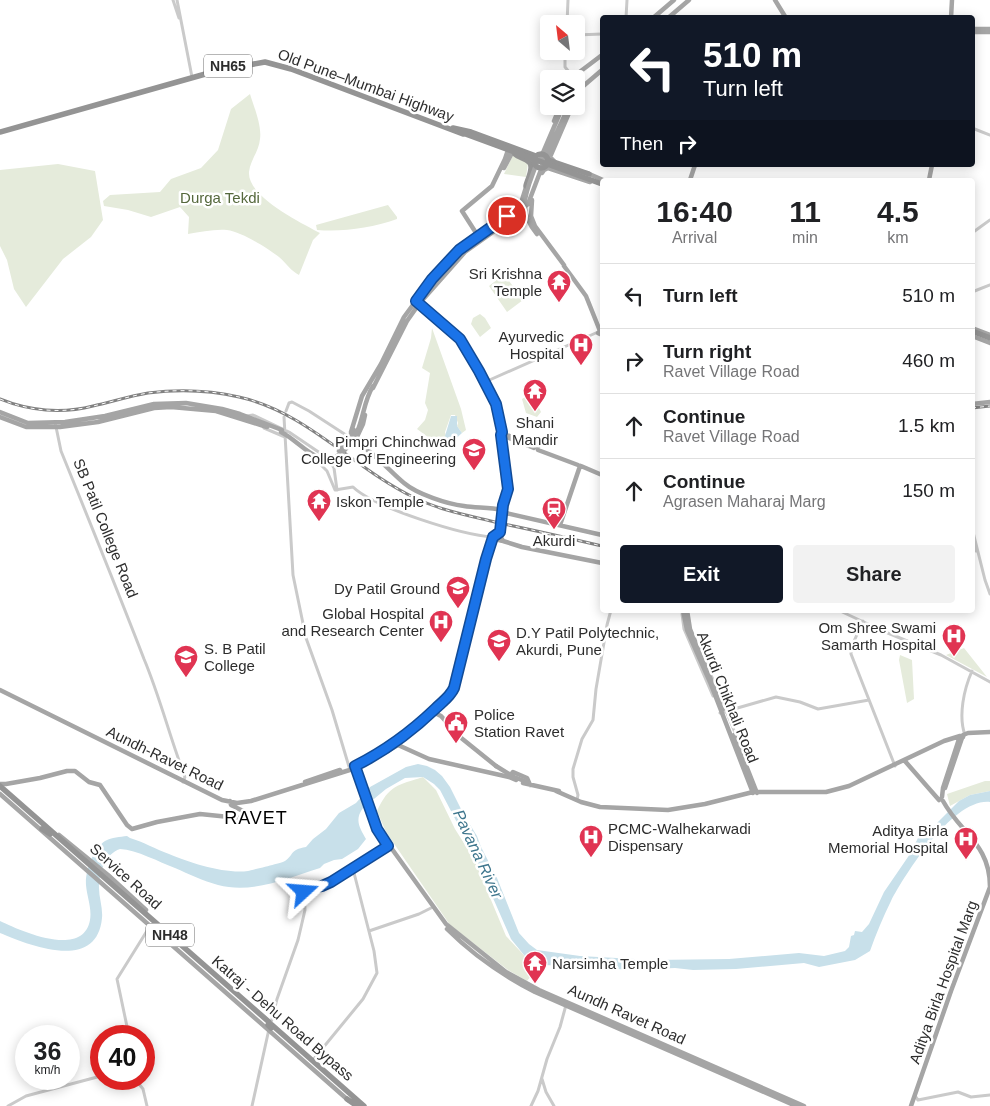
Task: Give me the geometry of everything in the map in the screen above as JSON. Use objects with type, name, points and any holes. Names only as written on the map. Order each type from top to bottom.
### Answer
[{"type":"highway","name":"Old Pune–Mumbai Highway","points":[[0,131],[192,76],[250,62],[272,60],[452,128],[509,153]]},
{"type":"highway","name":"NH65","points":[[452,128],[600,182]]},
{"type":"highway","points":[[452,128],[471,132],[509,153],[529,161],[531,168],[526,186]]},
{"type":"highway","points":[[509,153],[524,151],[542,162]]},
{"type":"highway","points":[[509,153],[586,177]]},
{"type":"highway","points":[[975,334],[990,339]]},
{"type":"highway","name":"NH48","points":[[0,787],[47,829]]},
{"type":"highway","name":"Katraj - Dehu Road Bypass","points":[[47,829],[270,1025],[357,1106]]},
{"type":"highway","name":"Katraj - Dehu Road Bypass","points":[[105,879],[193,961],[313,1059],[364,1106]]},
{"type":"highway","points":[[347,1099],[357,1106]]},
{"type":"main road","points":[[655,15],[673,0]]},
{"type":"main road","points":[[670,15],[688,0]]},
{"type":"main road","points":[[776,0],[785,15]]},
{"type":"main road","points":[[951,15],[952,0]]},
{"type":"main road","points":[[979,29],[984,32]]},
{"type":"main road","points":[[975,30],[990,30]]},
{"type":"main road","points":[[975,30],[984,32],[990,30]]},
{"type":"main road","points":[[585,70],[600,58]]},
{"type":"main road","points":[[585,83],[600,71]]},
{"type":"main road","points":[[419,302],[461,255],[529,205],[548,136],[558,115]]},
{"type":"main road","points":[[558,115],[525,200],[507,216],[459,250],[432,279],[407,321],[386,365],[362,396],[356,420],[348,438],[383,463],[404,484],[448,503],[496,510],[600,535]]},
{"type":"main road","points":[[507,216],[522,200],[526,186],[542,162],[550,158],[566,115]]},
{"type":"main road","points":[[563,266],[526,217],[524,204],[542,162],[566,115]]},
{"type":"main road","points":[[566,115],[539,169],[529,205],[534,226],[586,296],[600,330]]},
{"type":"main road","points":[[478,236],[463,212],[492,186],[509,153]]},
{"type":"main road","points":[[542,162],[548,168],[600,182]]},
{"type":"main road","points":[[529,205],[542,162]]},
{"type":"main road","name":"Aundh-Ravet Road","points":[[0,689],[185,781],[230,800],[250,798],[357,767],[399,742],[434,711],[450,695],[454,688],[486,559],[500,532],[510,486],[498,412],[486,382],[458,336],[419,302]]},
{"type":"main road","points":[[0,412],[28,423],[56,427],[148,406],[176,403],[200,404],[267,425],[289,436],[318,458],[323,459],[333,458],[341,453],[356,433],[371,385]]},
{"type":"main road","points":[[355,442],[363,424],[371,385]]},
{"type":"main road","points":[[975,404],[990,402]]},
{"type":"main road","points":[[0,417],[26,427],[56,427],[98,422],[166,407],[216,411],[244,417]]},
{"type":"main road","points":[[503,435],[600,472]]},
{"type":"main road","points":[[559,525],[579,465]]},
{"type":"main road","points":[[497,538],[522,547],[600,563]]},
{"type":"main road","name":"Akurdi Chikhali Road","points":[[686,613],[690,629],[713,681],[723,714],[755,792]]},
{"type":"main road","points":[[434,711],[460,737],[496,765],[514,777],[529,783]]},
{"type":"main road","points":[[399,742],[407,750],[429,759],[509,777],[556,791],[577,800],[631,809],[668,810],[705,804],[755,792],[820,793],[841,790],[861,783],[941,744],[961,737],[990,732]]},
{"type":"main road","points":[[943,796],[963,734],[990,732]]},
{"type":"main road","points":[[943,796],[961,737]]},
{"type":"main road","name":"Aditya Birla Hospital Marg","points":[[906,760],[943,796],[946,807],[981,850],[990,873],[989,892],[958,970],[912,1102]]},
{"type":"main road","points":[[357,767],[380,834],[449,929]]},
{"type":"main road","points":[[0,787],[67,771],[75,771],[88,782],[100,785],[127,825],[132,829],[200,814],[243,818],[243,812],[230,805],[230,800]]},
{"type":"main road","name":"Service Road","points":[[47,829],[87,863]]},
{"type":"main road","name":"Service Road","points":[[47,829],[87,863]]},
{"type":"main road","points":[[389,846],[431,908],[449,929]]},
{"type":"main road","name":"Service Road","points":[[105,879],[150,926],[193,961]]},
{"type":"main road","name":"Aundh Ravet Road","points":[[449,929],[476,954],[508,978],[535,992],[566,1003],[804,1106]]},
{"type":"main road","name":"Aundh Ravet Road","points":[[566,1003],[796,1106]]},
{"type":"main road","points":[[270,1025],[347,1099]]},
{"type":"main road","points":[[313,1059],[368,1106]]},
{"type":"street","points":[[173,0],[177,3],[192,76]]},
{"type":"street","points":[[567,15],[568,0]]},
{"type":"street","points":[[626,15],[627,0]]},
{"type":"street","points":[[585,35],[600,34]]},
{"type":"street","points":[[975,129],[990,135]]},
{"type":"street","points":[[975,230],[990,219]]},
{"type":"street","points":[[975,291],[990,284]]},
{"type":"street","points":[[486,382],[600,332]]},
{"type":"street","points":[[286,410],[288,404],[292,402],[309,411],[348,438]]},
{"type":"street","points":[[323,455],[283,428],[253,416],[244,417],[247,422],[284,436],[320,464],[336,490]]},
{"type":"street","points":[[284,417],[283,428],[293,575],[306,638],[332,710],[350,769]]},
{"type":"street","name":"SB Patil College Road","points":[[56,427],[61,448],[139,643],[162,706],[172,745],[185,781]]},
{"type":"street","points":[[330,462],[334,468],[336,490]]},
{"type":"street","points":[[336,490],[353,487],[372,500],[393,509],[452,528],[497,538]]},
{"type":"street","points":[[975,540],[990,595]]},
{"type":"street","points":[[975,548],[985,586],[990,595]]},
{"type":"street","points":[[577,800],[573,769],[582,739],[593,720],[596,689],[611,613]]},
{"type":"street","points":[[846,613],[941,655],[990,681]]},
{"type":"street","points":[[862,621],[850,652],[895,766]]},
{"type":"street","points":[[961,737],[964,699],[972,671]]},
{"type":"street","points":[[723,714],[774,697],[797,701],[818,709],[868,700]]},
{"type":"street","points":[[252,1106],[270,1025],[298,940],[305,906],[304,890],[325,885],[389,846]]},
{"type":"street","points":[[313,1059],[363,999],[377,973],[375,953],[353,869]]},
{"type":"street","points":[[369,931],[431,908]]},
{"type":"street","points":[[127,1025],[117,979],[150,926]]},
{"type":"street","points":[[532,1106],[563,1017],[566,1003]]},
{"type":"street","points":[[542,1078],[546,1092],[554,1106]]},
{"type":"street","points":[[8,1106],[26,1096],[90,1079]]},
{"type":"street","points":[[143,1090],[147,1106]]},
{"type":"street","points":[[912,1102],[960,1093],[971,1097],[989,1096]]},
{"type":"green space","name":"Durga Tekdi","points":[[250,94],[260,128],[258,148],[249,172],[251,181],[266,200],[289,216],[320,233],[313,240],[299,275],[274,253],[233,231],[222,230],[188,234],[189,217],[180,207],[151,217],[128,210],[104,206],[103,201],[110,195],[160,192],[171,179],[201,168],[218,150],[231,109]]},
{"type":"green space","points":[[513,155],[528,163],[526,177],[504,174]]},
{"type":"green space","points":[[58,164],[95,171],[103,220],[91,237],[63,259],[26,307],[14,289],[7,260],[0,246],[0,170]]},
{"type":"green space","points":[[388,205],[397,219],[357,229],[317,230],[316,225]]},
{"type":"green space","points":[[504,274],[523,300],[507,312],[489,286]]},
{"type":"green space","points":[[480,314],[491,328],[480,337],[471,324],[473,318]]},
{"type":"green space","points":[[432,328],[461,409],[466,430],[462,433],[457,426],[458,423],[455,415],[451,415],[445,432],[448,444],[445,446],[435,438],[432,440],[417,429],[425,420],[428,410],[425,403],[430,373],[422,368]]},
{"type":"green space","points":[[532,393],[541,412],[537,417],[526,413],[522,399]]},
{"type":"green space","points":[[964,648],[987,677],[946,655]]},
{"type":"green space","points":[[900,655],[912,660],[914,699],[907,703],[899,660]]},
{"type":"green space","points":[[423,777],[436,790],[455,829],[474,859],[506,936],[537,969],[527,981],[508,970],[450,925],[386,832],[377,811],[381,802],[395,787]]},
{"type":"green space","points":[[990,781],[990,791],[970,795],[950,806],[947,794]]},
{"type":"water","points":[[451,416],[457,416],[457,426],[462,433],[449,445],[445,436]]},
{"type":"water","name":"Pavana River","points":[[418,764],[435,770],[450,787],[477,836],[497,878],[519,933],[537,950],[580,956],[653,960],[729,959],[799,953],[824,956],[845,951],[849,947],[851,936],[854,935],[855,931],[862,932],[869,924],[884,892],[910,854],[918,838],[929,831],[959,801],[970,795],[990,791],[990,802],[976,804],[961,812],[946,824],[919,856],[891,901],[870,951],[855,960],[819,967],[804,963],[736,969],[693,970],[675,968],[629,970],[540,965],[528,960],[511,939],[475,857],[440,790],[423,777],[405,778],[386,789],[363,808],[358,820],[366,839],[358,849],[342,859],[324,864],[320,868],[270,884],[244,888],[231,887],[207,882],[141,854],[120,849],[110,855],[100,876],[99,888],[102,918],[97,935],[88,945],[76,950],[61,951],[28,944],[0,933],[0,921],[22,931],[50,939],[64,940],[76,938],[85,932],[90,920],[86,885],[88,867],[93,855],[105,841],[127,836],[197,864],[229,871],[248,871],[285,861],[295,851],[306,847],[326,829],[339,813],[356,803],[370,787],[406,767]]},
{"type":"railway","points":[[0,399],[34,409],[69,410],[141,394],[160,392],[205,392],[239,397],[264,404],[287,415],[330,442],[371,472],[425,503],[446,510],[600,546]]},
{"type":"railway","points":[[975,408],[990,406]]},
{"type":"place","name":"Sri Krishna Temple","points":[[559,303]]},
{"type":"place","name":"Ayurvedic Hospital","points":[[581,366]]},
{"type":"place","name":"Shani Mandir","points":[[535,412]]},
{"type":"place","name":"Pimpri Chinchwad College Of Engineering","points":[[474,471]]},
{"type":"place","name":"Iskon Temple","points":[[319,522]]},
{"type":"place","name":"Akurdi","points":[[554,530]]},
{"type":"place","name":"Dy Patil Ground","points":[[458,609]]},
{"type":"place","name":"Global Hospital and Research Center","points":[[441,643]]},
{"type":"place","name":"Om Shree Swami Samarth Hospital","points":[[954,657]]},
{"type":"place","name":"D.Y Patil Polytechnic, Akurdi, Pune","points":[[499,662]]},
{"type":"place","name":"S. B Patil College","points":[[186,678]]},
{"type":"place","name":"Police Station Ravet","points":[[456,744]]},
{"type":"place","name":"PCMC-Walhekarwadi Dispensary","points":[[591,858]]},
{"type":"place","name":"Aditya Birla Memorial Hospital","points":[[966,860]]},
{"type":"place","name":"Narsimha Temple","points":[[535,984]]},
{"type":"district","name":"RAVET","points":[[256,818]]},
{"type":"route","points":[[304,892],[305,890],[331,882],[388,846],[378,832],[355,766],[392,746],[432,712],[450,695],[454,688],[486,559],[494,535],[500,532],[501,512],[508,486],[500,418],[491,392],[458,336],[416,301],[432,279],[459,250],[507,216]]}]
